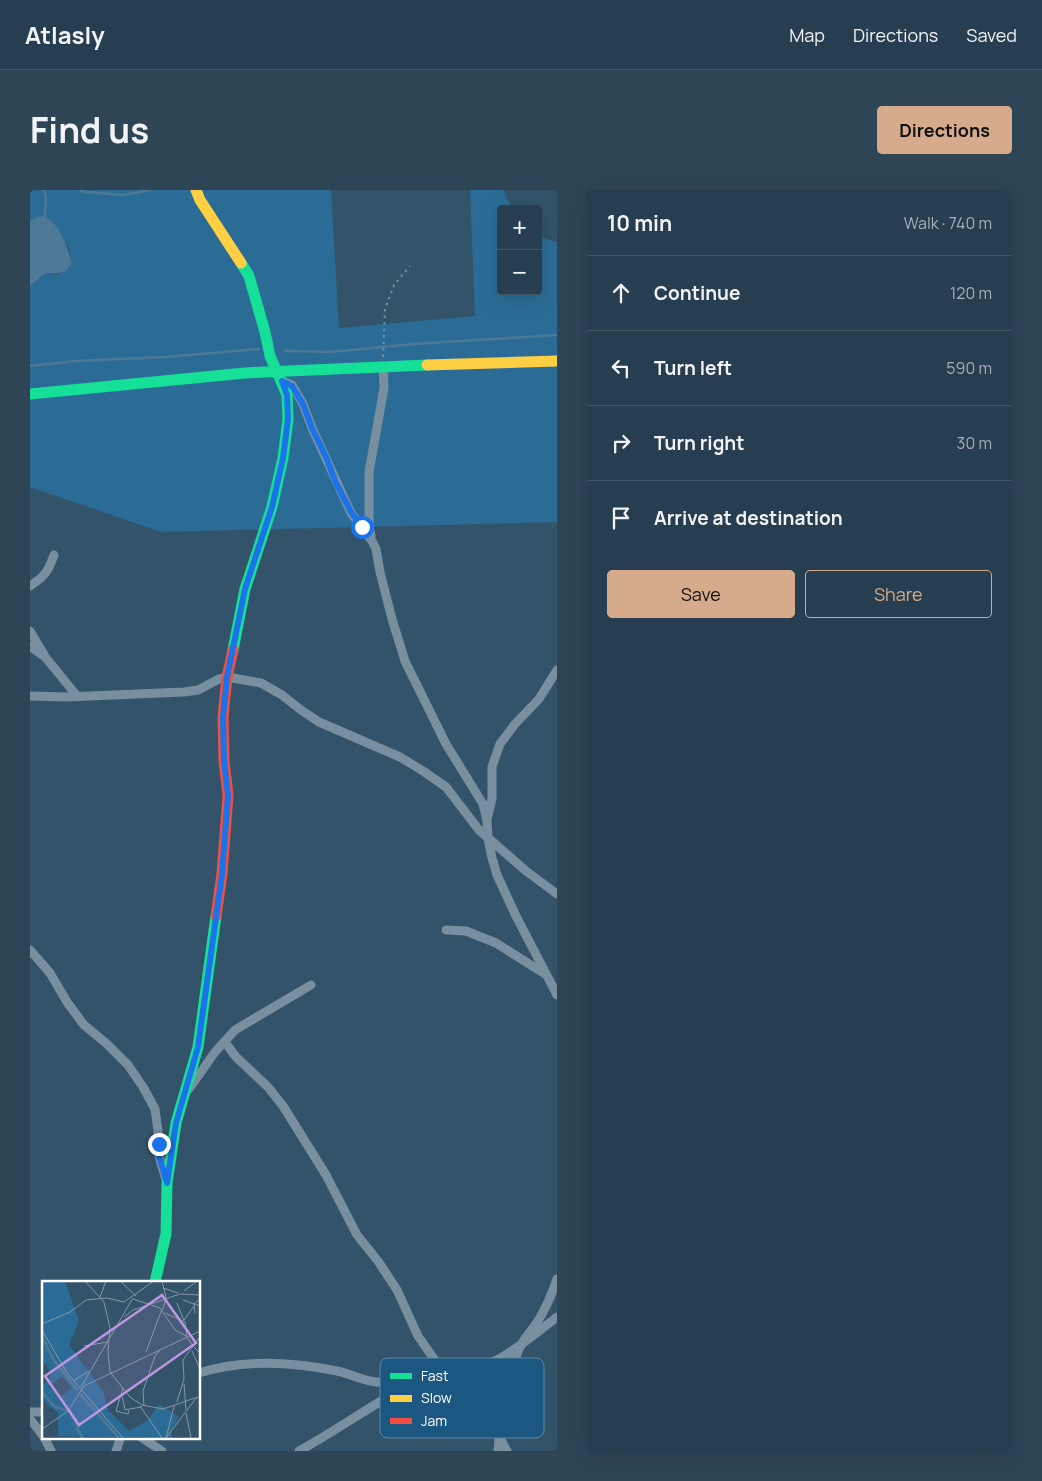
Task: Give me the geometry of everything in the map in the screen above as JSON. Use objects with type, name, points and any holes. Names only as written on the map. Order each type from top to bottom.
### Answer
[{"type":"street","points":[[155,1281],[166,1234],[167,1183],[176,1123],[198,1047],[222,874],[228,795],[224,761],[223,717],[227,677],[245,589],[272,507],[283,458],[288,419],[287,395],[270,356],[257,300],[249,276],[200,200],[196,190]]},
{"type":"street","points":[[30,394],[121,384],[279,376],[383,367],[557,361]]},
{"type":"street","points":[[372,541],[369,527],[370,472],[384,388],[383,367]]},
{"type":"street","points":[[279,376],[292,386],[303,404],[312,428],[351,512],[376,549],[392,619],[405,661],[446,744],[483,804],[488,838],[497,875],[556,995]]},
{"type":"street","points":[[30,586],[43,578],[54,555]]},
{"type":"street","points":[[30,631],[46,658],[77,696]]},
{"type":"street","points":[[30,646],[46,658]]},
{"type":"street","points":[[487,821],[492,799],[492,767],[500,744],[515,724],[539,699],[557,670]]},
{"type":"street","points":[[30,696],[184,692],[198,690],[227,677],[260,684],[282,695],[319,722],[400,757],[424,771],[446,787],[479,830],[526,871],[557,894]]},
{"type":"street","points":[[446,930],[466,931],[496,942],[546,974]]},
{"type":"street","points":[[30,950],[50,974],[84,1025],[128,1065],[143,1087],[155,1109],[159,1156],[167,1183]]},
{"type":"street","points":[[184,1095],[235,1030],[311,985]]},
{"type":"street","points":[[224,1042],[236,1058],[268,1087],[283,1106],[326,1175],[357,1234],[378,1261],[396,1290],[418,1336],[433,1358]]},
{"type":"street","points":[[515,1358],[551,1296],[557,1279]]},
{"type":"street","points":[[500,1358],[522,1344],[557,1316]]},
{"type":"street","points":[[200,1373],[231,1365],[259,1363],[308,1366],[380,1382]]},
{"type":"street","points":[[299,1451],[325,1437],[380,1400]]},
{"type":"street","points":[[30,1419],[42,1434]]},
{"type":"street","points":[[44,1438],[51,1451]]},
{"type":"street","points":[[116,1451],[121,1438]]},
{"type":"street","points":[[142,1438],[162,1451]]},
{"type":"street","points":[[498,1451],[499,1438]]},
{"type":"street","points":[[500,1438],[507,1451]]},
{"type":"path","points":[[383,367],[386,309],[394,285],[410,266]]},
{"type":"shaded area","points":[[30,190],[331,190],[339,328],[475,316],[470,190],[503,190],[510,205],[497,205],[497,295],[542,295],[542,238],[557,242],[557,522],[161,532],[30,487],[30,286],[46,273],[58,275],[72,263],[69,248],[53,222],[38,217],[30,221]]},
{"type":"shaded area","points":[[42,216],[53,223],[62,235],[72,263],[61,273],[46,273],[30,286],[30,221]]},
{"type":"waterway","points":[[44,190],[46,197],[45,216]]},
{"type":"waterway","points":[[80,190],[123,195],[150,190]]},
{"type":"waterway","points":[[285,351],[330,352],[414,344],[557,335]]},
{"type":"waterway","points":[[30,366],[76,361],[166,357],[259,349]]},
{"type":"traffic: fast","points":[[233,650],[245,589],[272,507],[283,458],[288,419],[287,395],[270,356],[249,276],[241,263]]},
{"type":"traffic: fast","points":[[30,394],[245,373],[427,365]]},
{"type":"traffic: fast","points":[[155,1281],[166,1234],[167,1183],[176,1123],[198,1047],[216,916]]},
{"type":"traffic: slow","points":[[196,190],[200,200],[241,263]]},
{"type":"traffic: slow","points":[[427,365],[557,361]]},
{"type":"traffic: jam","points":[[216,916],[222,874],[228,795],[224,761],[223,717],[227,677],[233,650]]},
{"type":"route","points":[[159,1144],[159,1156],[167,1183],[176,1123],[198,1047],[222,874],[228,795],[224,761],[223,717],[227,677],[245,589],[272,507],[283,458],[288,419],[287,395],[282,381],[292,386],[303,404],[336,483],[351,512],[362,527]]}]
